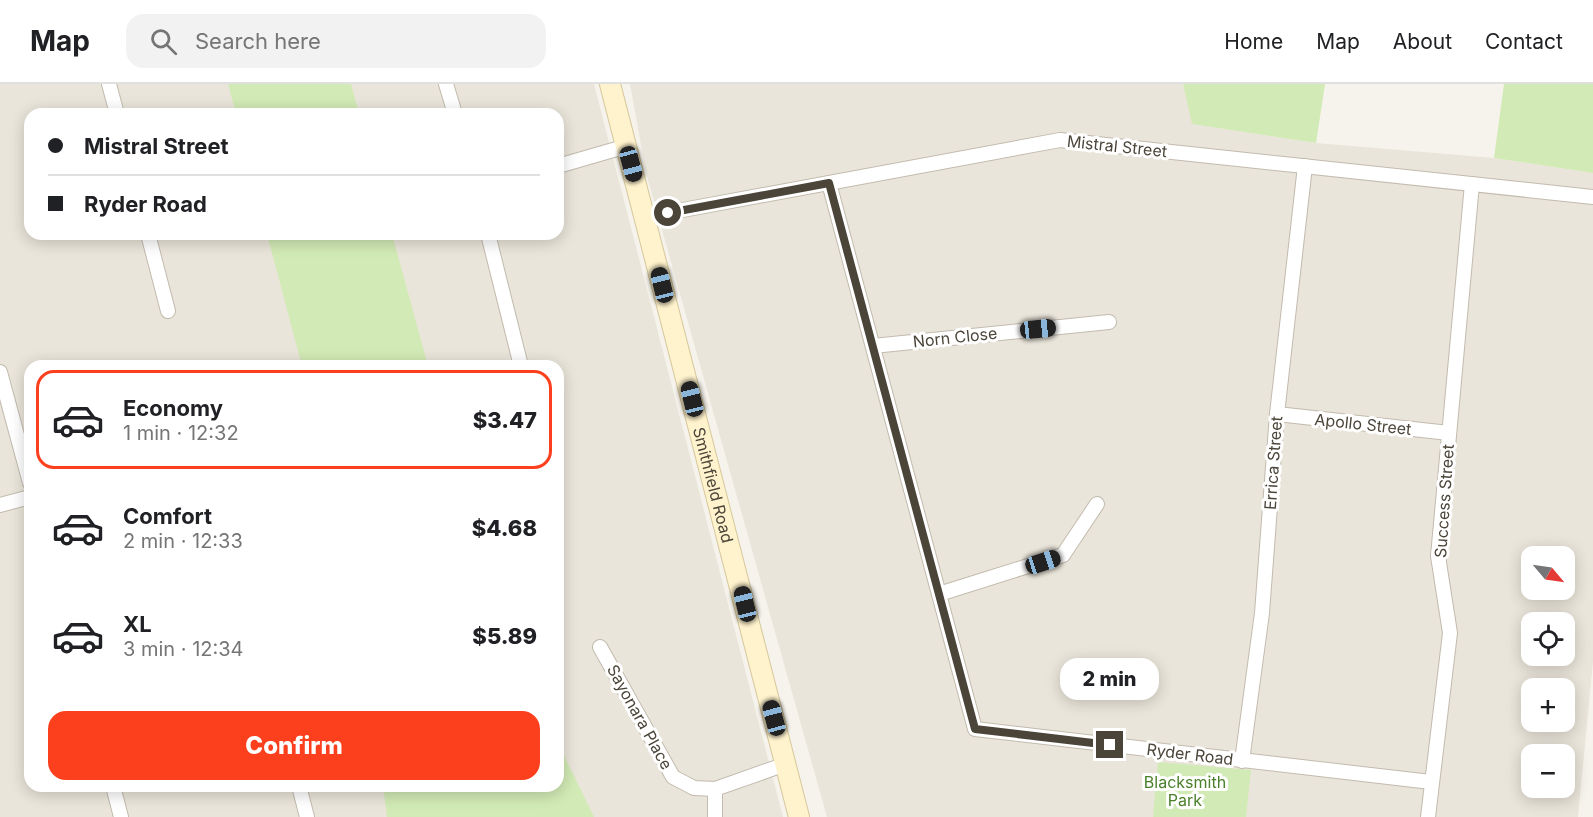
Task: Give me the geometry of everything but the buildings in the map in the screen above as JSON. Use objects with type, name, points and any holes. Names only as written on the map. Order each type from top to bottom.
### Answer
[{"type":"main road","name":"Smithfield Road","points":[[610,84],[799,817]]},
{"type":"street","points":[[109,84],[115,108]]},
{"type":"street","points":[[446,84],[453,108]]},
{"type":"street","name":"Mistral Street","points":[[645,217],[1060,140],[1593,196]]},
{"type":"street","points":[[564,164],[627,146]]},
{"type":"street","name":"Errica Street","points":[[1242,760],[1262,614],[1276,414],[1305,166]]},
{"type":"street","name":"Ryder Road","points":[[829,183],[975,729],[1431,782]]},
{"type":"street","name":"Success Street","points":[[1428,817],[1450,633],[1438,556],[1472,184]]},
{"type":"street","points":[[150,240],[168,311]]},
{"type":"street","points":[[490,240],[520,360]]},
{"type":"street","name":"Norn Close","points":[[873,346],[1109,322]]},
{"type":"street","points":[[0,372],[24,443]]},
{"type":"street","name":"Apollo Street","points":[[1276,414],[1449,433]]},
{"type":"street","points":[[0,505],[24,499]]},
{"type":"street","points":[[939,594],[1063,555],[1096,504]]},
{"type":"street","name":"Sayonara Place","points":[[600,647],[674,777],[694,788],[715,789],[786,764]]},
{"type":"street","points":[[715,789],[715,817]]},
{"type":"street","points":[[115,792],[121,817]]},
{"type":"street","points":[[301,792],[307,817]]},
{"type":"shaded area","points":[[0,84],[594,84],[783,817],[0,817]]},
{"type":"shaded area","points":[[630,84],[1183,84],[1193,124],[1316,143],[1494,158],[1593,173],[1593,662],[1578,817],[827,817],[646,173]]},
{"type":"green space","points":[[228,84],[351,84],[357,108],[234,108]]},
{"type":"green space","points":[[1183,84],[1325,84],[1316,143],[1192,124]]},
{"type":"green space","points":[[1504,84],[1593,84],[1593,173],[1494,158]]},
{"type":"green space","points":[[269,240],[394,240],[426,360],[300,360]]},
{"type":"green space","points":[[564,755],[594,817],[387,817],[384,792],[564,792]]},
{"type":"green space","name":"Blacksmith Park","points":[[1158,762],[1251,770],[1246,817],[1153,817]]},
{"type":"route","points":[[668,213],[829,183],[975,729],[1110,745]]}]
